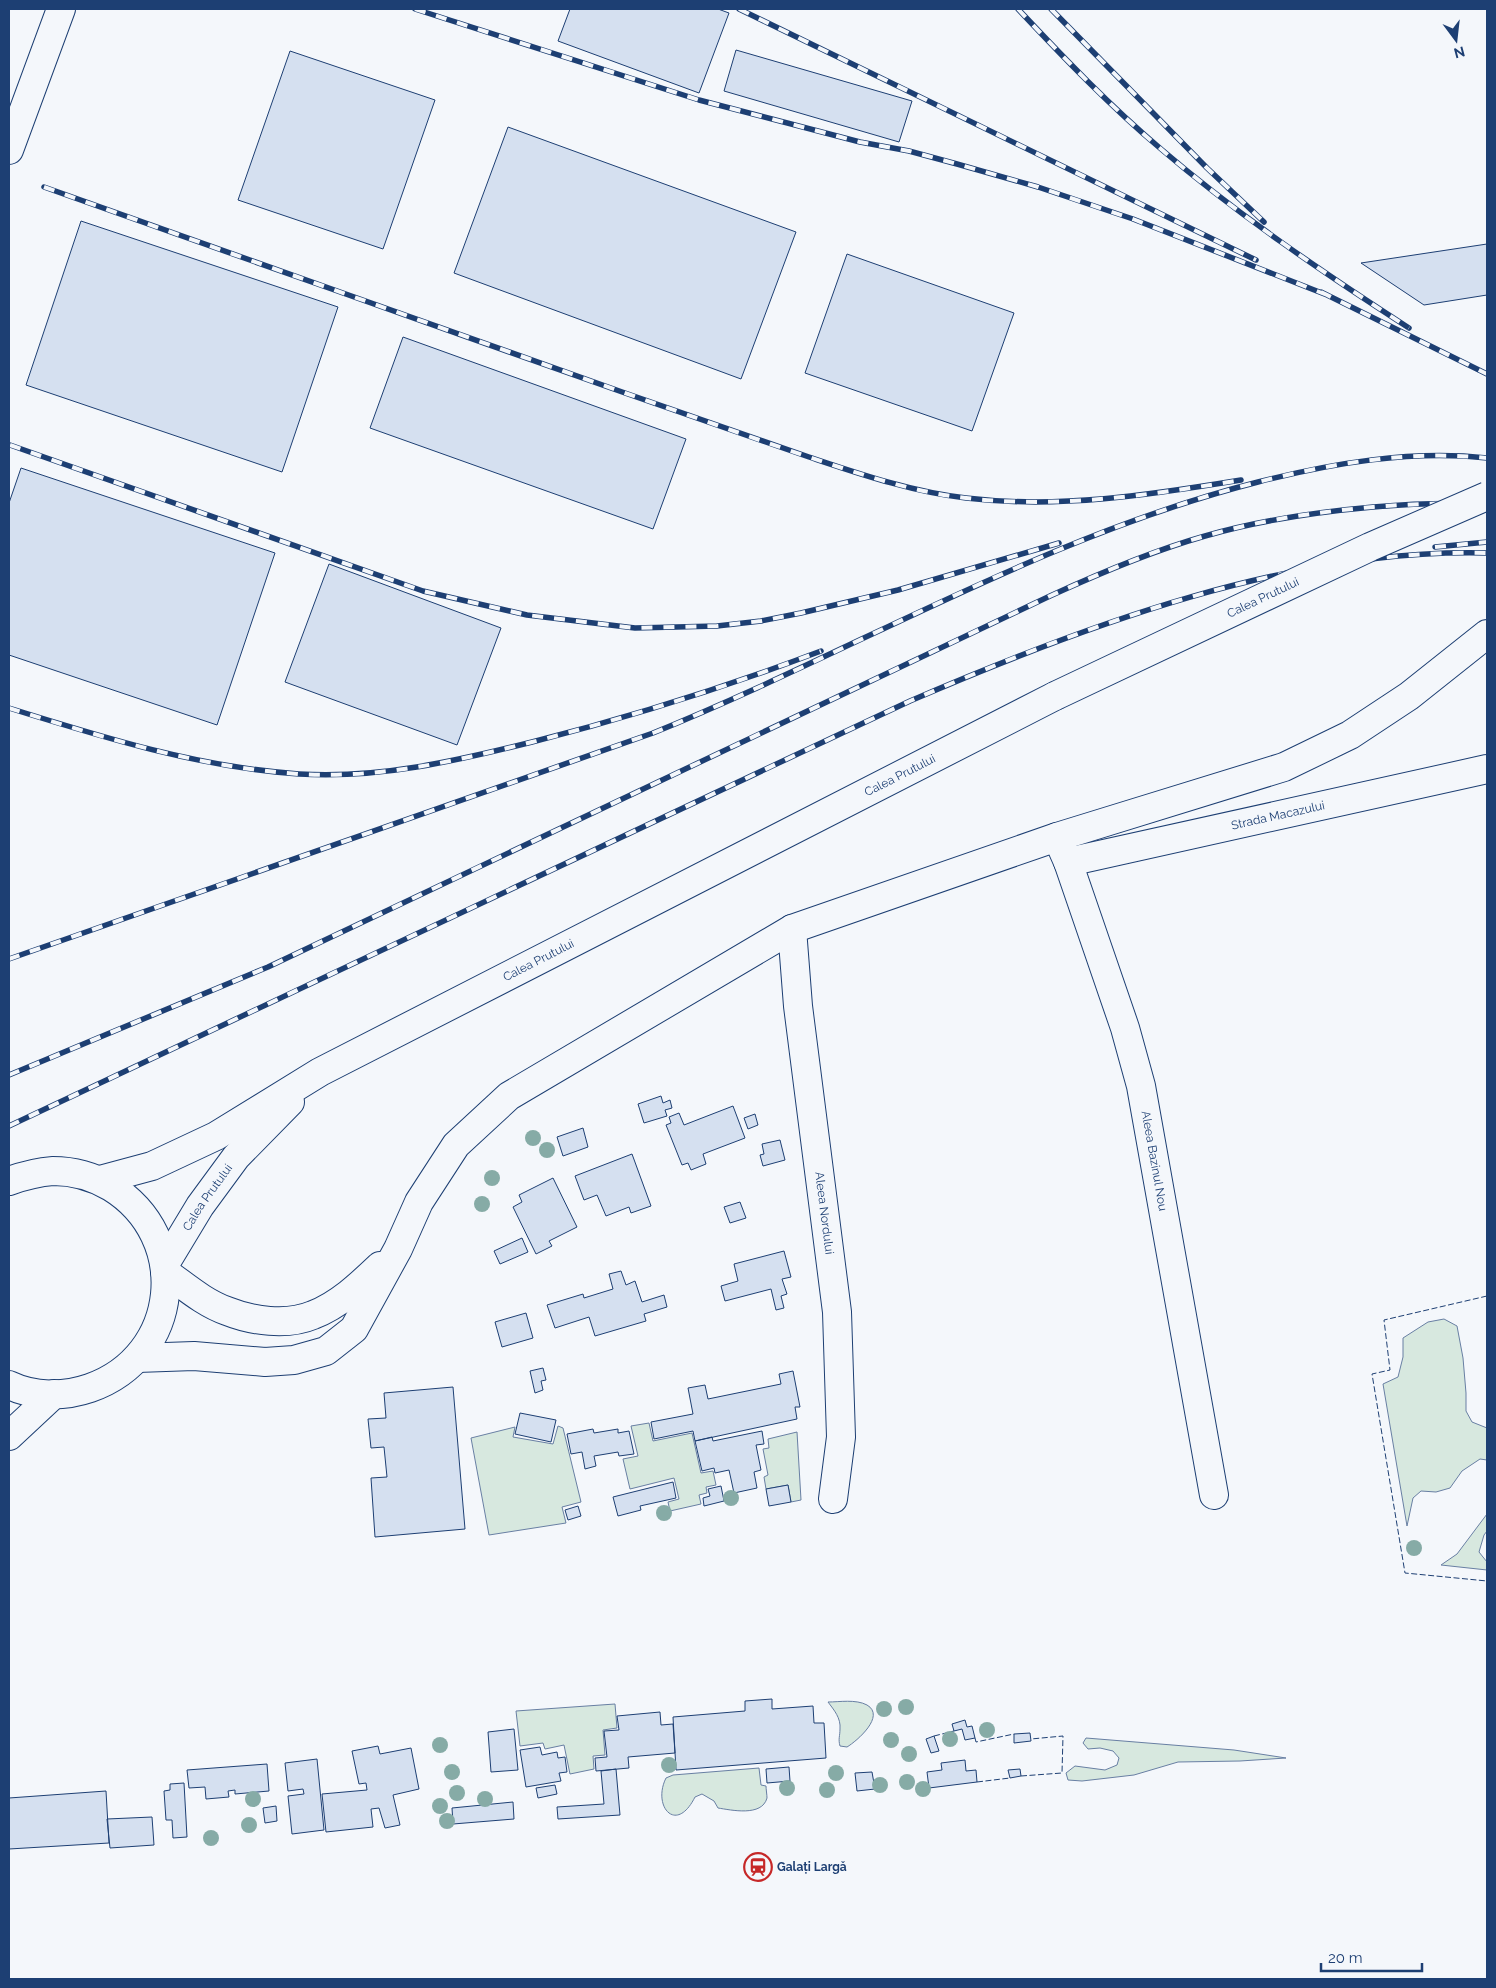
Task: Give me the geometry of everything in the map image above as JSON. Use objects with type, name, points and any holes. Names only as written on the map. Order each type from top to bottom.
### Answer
[{"type":"main road","points":[[9,150],[61,9]]},
{"type":"main road","name":"Calea Prutului","points":[[100,1180],[152,1166],[216,1136],[320,1072],[1055,696],[1370,547],[1487,496]]},
{"type":"main road","points":[[137,1358],[194,1356],[265,1362],[294,1360],[326,1351],[354,1329],[398,1249],[418,1202],[456,1145],[509,1096],[792,929],[1057,837],[1284,767],[1350,735],[1409,696],[1487,634]]},
{"type":"main road","name":"Strada Macazului","points":[[1068,862],[1487,769]]},
{"type":"main road","name":"Aleea Bazinul Nou","points":[[1057,837],[1068,862],[1125,1028],[1141,1086],[1214,1495]]},
{"type":"main road","name":"Aleea Nordului","points":[[792,929],[798,1006],[837,1312],[841,1437],[833,1499]]},
{"type":"main road","name":"Calea Prutului","points":[[165,1268],[200,1206],[236,1157],[320,1072]]},
{"type":"main road","points":[[9,1181],[31,1174],[54,1171],[100,1180],[123,1195],[143,1214],[157,1238],[165,1268],[165,1295],[160,1318],[151,1339],[137,1358],[120,1373],[99,1385],[77,1392],[33,1393],[9,1385]]},
{"type":"main road","points":[[165,1268],[197,1294],[226,1311],[261,1320],[286,1321],[312,1316],[350,1294],[398,1249]]},
{"type":"main road","points":[[9,1436],[54,1394]]},
{"type":"shaded area","points":[[1444,1319],[1457,1326],[1463,1358],[1466,1411],[1472,1422],[1487,1428],[1487,1460],[1480,1459],[1462,1471],[1450,1488],[1436,1492],[1421,1491],[1413,1498],[1407,1526],[1383,1384],[1398,1377],[1403,1357],[1403,1338],[1428,1322]]},
{"type":"shaded area","points":[[649,1423],[653,1441],[692,1433],[701,1473],[713,1471],[716,1485],[706,1487],[707,1493],[699,1495],[701,1504],[670,1511],[668,1502],[679,1499],[674,1478],[630,1489],[623,1459],[638,1456],[631,1426]]},
{"type":"shaded area","points":[[558,1426],[563,1428],[581,1502],[562,1507],[566,1523],[489,1535],[471,1438],[515,1427],[513,1437],[553,1444]]},
{"type":"shaded area","points":[[797,1432],[801,1500],[791,1502],[788,1485],[766,1489],[764,1477],[768,1475],[763,1449],[769,1448],[768,1439]]},
{"type":"shaded area","points":[[1487,1514],[1487,1531],[1479,1552],[1487,1562],[1487,1570],[1441,1565],[1457,1554]]},
{"type":"shaded area","points":[[828,1702],[858,1702],[867,1705],[872,1710],[872,1722],[868,1728],[847,1747],[840,1746],[839,1721],[837,1714]]},
{"type":"shaded area","points":[[615,1704],[617,1728],[603,1730],[605,1755],[593,1756],[594,1769],[570,1774],[564,1745],[545,1749],[543,1743],[520,1746],[516,1711]]},
{"type":"shaded area","points":[[1086,1738],[1234,1750],[1286,1758],[1178,1762],[1134,1775],[1082,1781],[1068,1780],[1066,1773],[1075,1766],[1105,1770],[1117,1765],[1119,1758],[1113,1751],[1100,1748],[1088,1749],[1083,1743]]},
{"type":"shaded area","points":[[759,1768],[761,1785],[766,1786],[767,1798],[759,1808],[746,1811],[718,1808],[714,1801],[702,1794],[695,1797],[688,1808],[680,1814],[674,1815],[668,1812],[664,1806],[662,1788],[666,1778],[673,1775]]},
{"type":"building","points":[[570,9],[718,9],[729,13],[699,93],[558,41]]},
{"type":"building","points":[[736,50],[912,101],[899,142],[724,91]]},
{"type":"building","points":[[290,51],[435,100],[383,249],[238,200]]},
{"type":"building","points":[[508,127],[796,232],[741,379],[454,273]]},
{"type":"building","points":[[81,221],[338,307],[282,472],[26,385]]},
{"type":"building","points":[[1487,244],[1487,295],[1424,305],[1361,263]]},
{"type":"building","points":[[847,254],[1014,313],[972,431],[805,373]]},
{"type":"building","points":[[403,337],[686,439],[653,529],[370,428]]},
{"type":"building","points":[[21,468],[275,553],[217,725],[9,655],[9,503]]},
{"type":"building","points":[[329,564],[501,628],[457,745],[285,682]]},
{"type":"building","points":[[661,1096],[663,1103],[670,1100],[672,1108],[665,1110],[667,1116],[644,1123],[638,1104]]},
{"type":"building","points":[[733,1106],[745,1138],[703,1154],[706,1164],[691,1170],[688,1163],[682,1165],[666,1125],[671,1123],[669,1117],[679,1113],[684,1125]]},
{"type":"building","points":[[755,1114],[758,1125],[748,1129],[744,1118]]},
{"type":"building","points":[[583,1128],[588,1147],[563,1156],[557,1137]]},
{"type":"building","points":[[780,1140],[785,1160],[763,1166],[760,1155],[764,1154],[762,1144]]},
{"type":"building","points":[[632,1154],[651,1206],[631,1213],[629,1207],[606,1216],[597,1195],[584,1200],[575,1176]]},
{"type":"building","points":[[553,1178],[577,1227],[549,1241],[552,1246],[536,1254],[513,1207],[522,1202],[519,1195]]},
{"type":"building","points":[[740,1202],[746,1218],[730,1223],[724,1207]]},
{"type":"building","points":[[522,1238],[528,1252],[500,1264],[494,1251]]},
{"type":"building","points":[[784,1251],[791,1277],[782,1279],[787,1294],[781,1296],[784,1308],[776,1310],[771,1289],[725,1301],[721,1286],[738,1281],[734,1264]]},
{"type":"building","points":[[621,1271],[626,1285],[635,1281],[642,1302],[664,1295],[667,1307],[644,1314],[646,1321],[595,1336],[589,1317],[555,1328],[547,1305],[583,1294],[584,1298],[613,1289],[609,1274]]},
{"type":"building","points":[[526,1313],[533,1338],[502,1347],[495,1322]]},
{"type":"building","points":[[543,1368],[546,1380],[541,1381],[543,1390],[535,1393],[530,1371]]},
{"type":"building","points":[[793,1371],[800,1407],[795,1407],[797,1419],[695,1441],[693,1431],[654,1439],[651,1422],[693,1414],[688,1388],[705,1385],[708,1399],[781,1384],[779,1374]]},
{"type":"building","points":[[453,1387],[465,1529],[375,1537],[371,1478],[387,1477],[384,1447],[371,1448],[368,1419],[386,1418],[384,1393]]},
{"type":"building","points":[[520,1413],[556,1420],[551,1442],[515,1434]]},
{"type":"building","points":[[593,1429],[594,1433],[618,1429],[618,1433],[629,1431],[634,1454],[619,1456],[618,1452],[594,1456],[596,1466],[585,1469],[582,1452],[571,1454],[567,1434]]},
{"type":"building","points":[[762,1431],[764,1444],[756,1445],[761,1470],[754,1472],[757,1488],[734,1493],[729,1470],[715,1473],[714,1468],[702,1471],[695,1441],[712,1437],[713,1441]]},
{"type":"building","points":[[673,1482],[676,1498],[640,1506],[641,1510],[618,1516],[613,1497]]},
{"type":"building","points":[[788,1485],[791,1502],[769,1506],[766,1489]]},
{"type":"building","points":[[721,1486],[724,1501],[704,1506],[703,1498],[710,1496],[708,1489]]},
{"type":"building","points":[[578,1506],[581,1516],[568,1520],[565,1510]]},
{"type":"building","points":[[772,1699],[772,1709],[813,1706],[814,1723],[824,1723],[826,1758],[676,1770],[673,1717],[745,1711],[745,1701]]},
{"type":"building","points":[[660,1712],[661,1725],[673,1724],[675,1753],[628,1757],[629,1768],[596,1771],[595,1758],[607,1757],[604,1731],[619,1730],[617,1716]]},
{"type":"building","points":[[965,1720],[967,1727],[972,1726],[975,1738],[965,1740],[962,1729],[954,1731],[952,1724]]},
{"type":"building","points":[[514,1729],[518,1770],[491,1772],[488,1732]]},
{"type":"building","points":[[1030,1733],[1031,1741],[1014,1743],[1014,1734]]},
{"type":"building","points":[[934,1736],[939,1751],[931,1753],[926,1739]]},
{"type":"building","points":[[378,1746],[380,1754],[411,1748],[419,1789],[393,1795],[400,1825],[385,1828],[379,1808],[371,1809],[373,1827],[326,1832],[322,1794],[367,1790],[366,1783],[359,1784],[352,1751]]},
{"type":"building","points":[[540,1747],[542,1755],[557,1752],[558,1758],[565,1757],[567,1772],[559,1773],[561,1781],[526,1787],[520,1750]]},
{"type":"building","points":[[317,1759],[324,1830],[292,1834],[288,1796],[304,1794],[303,1789],[288,1791],[285,1763]]},
{"type":"building","points":[[965,1760],[966,1771],[976,1770],[977,1782],[929,1788],[927,1772],[942,1770],[941,1763]]},
{"type":"building","points":[[267,1764],[269,1791],[235,1794],[235,1790],[228,1791],[229,1797],[206,1799],[205,1787],[189,1788],[187,1770]]},
{"type":"building","points":[[789,1767],[790,1781],[767,1783],[766,1769]]},
{"type":"building","points":[[616,1769],[620,1815],[558,1819],[557,1807],[604,1804],[601,1771]]},
{"type":"building","points":[[1020,1769],[1021,1776],[1010,1778],[1008,1770]]},
{"type":"building","points":[[872,1772],[875,1789],[857,1791],[855,1773]]},
{"type":"building","points":[[184,1783],[187,1837],[173,1838],[172,1820],[166,1820],[164,1791],[170,1790],[170,1784]]},
{"type":"building","points":[[555,1785],[557,1794],[538,1798],[536,1788]]},
{"type":"building","points":[[106,1791],[109,1843],[9,1849],[9,1798]]},
{"type":"building","points":[[513,1802],[514,1819],[453,1824],[452,1808]]},
{"type":"building","points":[[276,1806],[277,1821],[265,1823],[263,1808]]},
{"type":"building","points":[[152,1817],[154,1845],[110,1848],[107,1819]]},
{"type":"railway","points":[[415,9],[699,100],[860,142],[909,151],[1038,187],[1133,219],[1327,295]]},
{"type":"railway","points":[[739,9],[1256,260]]},
{"type":"railway","points":[[1018,9],[1105,99],[1190,173],[1282,243],[1409,328]]},
{"type":"railway","points":[[1051,9],[1207,168],[1264,222]]},
{"type":"railway","points":[[44,187],[625,393],[847,470],[906,487],[966,498],[1035,502],[1104,499],[1241,480]]},
{"type":"railway","points":[[1321,292],[1487,374]]},
{"type":"railway","points":[[10,445],[423,591],[527,615],[635,628],[717,626],[761,621],[801,613],[898,590],[1059,543]]},
{"type":"railway","points":[[9,959],[653,733],[728,701],[1026,564],[1102,532],[1179,505],[1258,482],[1343,464],[1400,457],[1458,456],[1487,458]]},
{"type":"railway","points":[[9,1075],[268,967],[1050,596],[1126,563],[1165,548],[1205,536],[1289,517],[1402,505],[1487,505]]},
{"type":"railway","points":[[1435,547],[1487,542]]},
{"type":"railway","points":[[9,1126],[910,701],[1047,645],[1119,619],[1192,597],[1266,578],[1340,563],[1414,555],[1487,553]]},
{"type":"railway","points":[[9,708],[152,750],[225,765],[299,774],[358,774],[446,762],[569,732],[714,689],[821,651]]},
{"type":"fence","points":[[1487,1296],[1384,1320],[1390,1370],[1372,1374],[1405,1573],[1487,1581]]},
{"type":"fence","points":[[934,1736],[954,1731]]},
{"type":"fence","points":[[975,1738],[976,1742],[1014,1734]]},
{"type":"fence","points":[[1021,1776],[1062,1773],[1063,1736],[1031,1739]]},
{"type":"fence","points":[[977,1782],[1010,1778]]},
{"type":"place","name":"Galați Largă","points":[[758,1867]]}]
